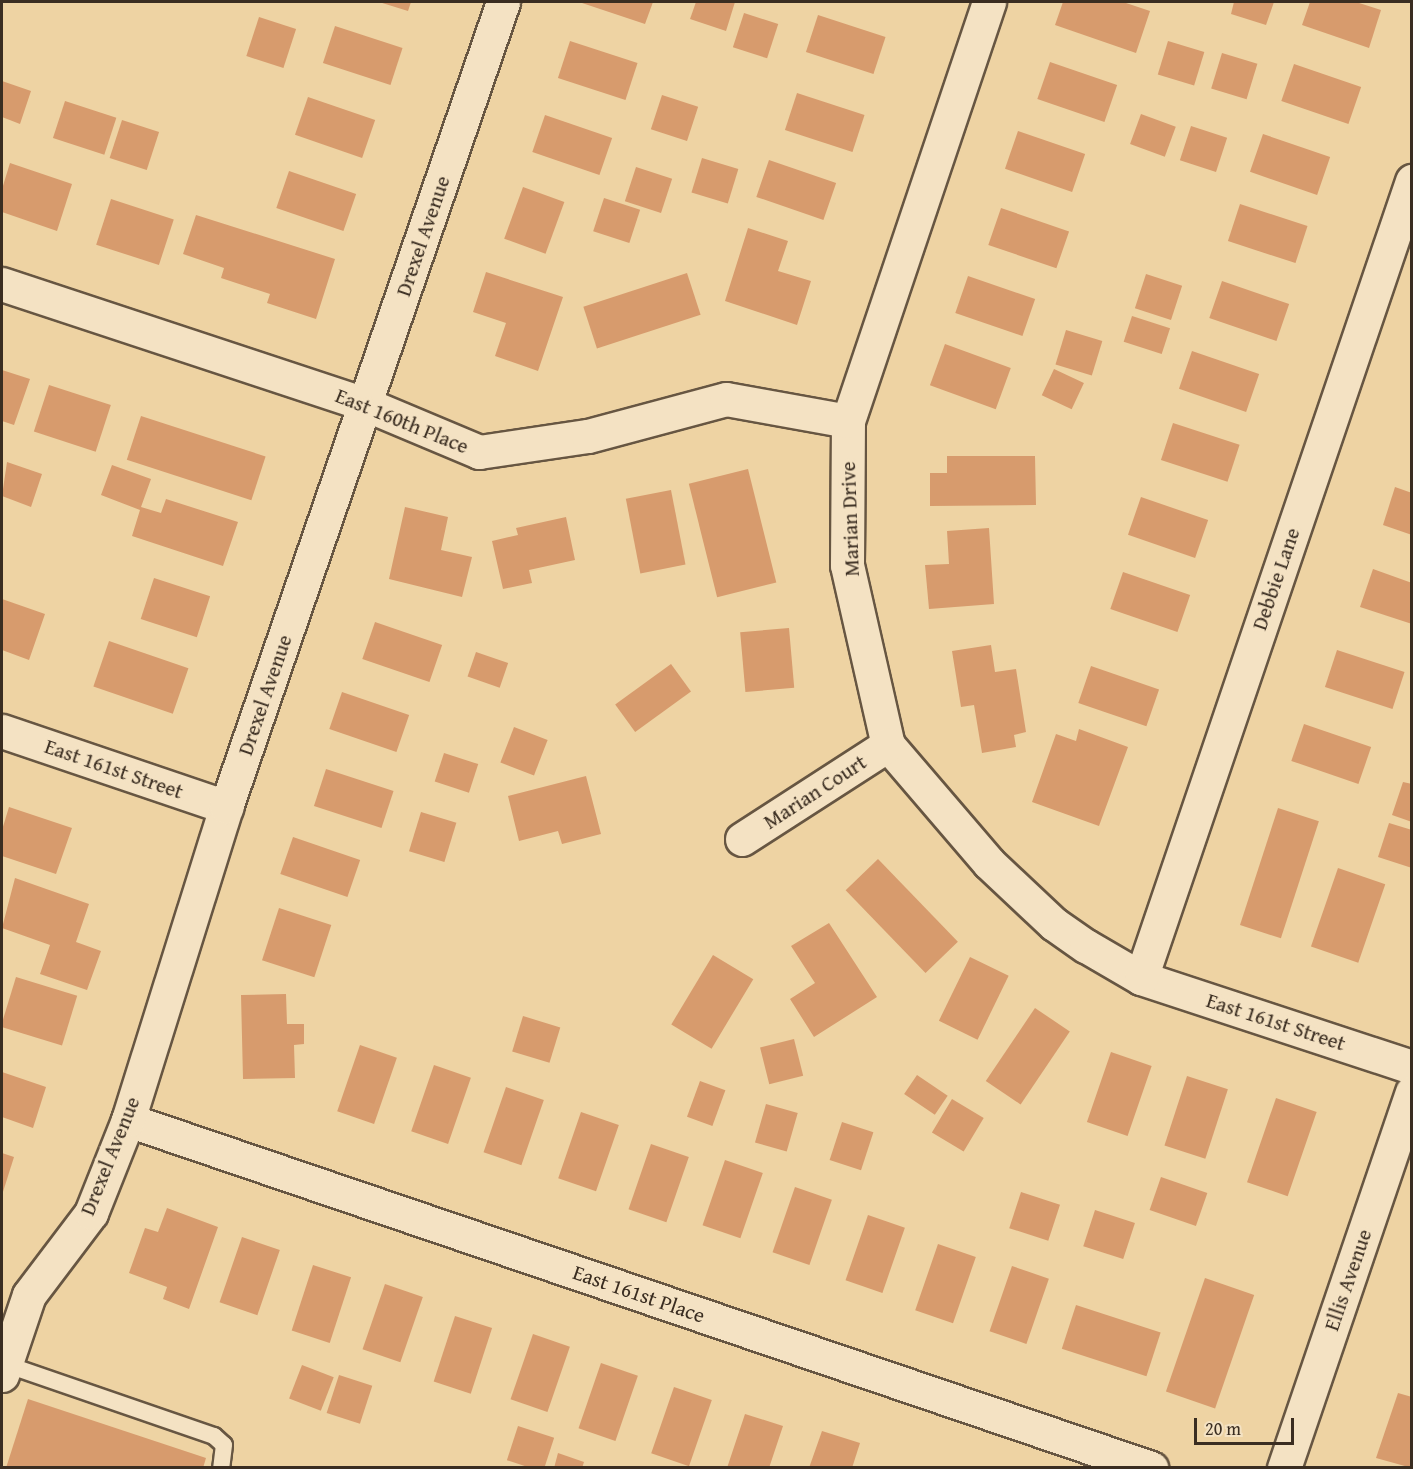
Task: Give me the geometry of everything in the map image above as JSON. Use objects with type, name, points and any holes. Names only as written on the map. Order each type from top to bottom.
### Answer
[{"type":"street","name":"Drexel Avenue","points":[[3,1370],[29,1295],[91,1213],[128,1120],[226,807],[502,2]]},
{"type":"street","name":"Marian Drive","points":[[989,2],[848,421],[847,565],[888,745],[989,863],[1028,901],[1086,946],[1141,978]]},
{"type":"street","name":"Debbie Lane","points":[[1141,978],[1412,181]]},
{"type":"street","name":"East 160th Place","points":[[2,284],[365,404],[479,452],[588,436],[726,399],[848,421]]},
{"type":"street","name":"East 161st Street","points":[[2,731],[226,807]]},
{"type":"street","name":"Marian Court","points":[[742,839],[888,745]]},
{"type":"street","name":"East 161st Street","points":[[1141,978],[1412,1066]]},
{"type":"street","name":"Ellis Avenue","points":[[1284,1467],[1412,1092]]},
{"type":"street","name":"East 161st Place","points":[[128,1120],[1151,1467]]},
{"type":"lane","points":[[3,1370],[214,1436],[224,1445],[221,1467]]},
{"type":"building","points":[[379,2],[411,2],[408,11]]},
{"type":"building","points":[[579,2],[653,2],[645,24]]},
{"type":"building","points":[[696,2],[735,2],[726,31],[690,19]]},
{"type":"building","points":[[1063,2],[1123,2],[1150,11],[1136,53],[1055,25]]},
{"type":"building","points":[[1234,2],[1274,2],[1266,25],[1231,14]]},
{"type":"building","points":[[1310,2],[1356,2],[1381,10],[1369,48],[1302,25]]},
{"type":"building","points":[[744,13],[778,24],[767,58],[733,47]]},
{"type":"building","points":[[818,15],[886,37],[873,74],[806,52]]},
{"type":"building","points":[[259,17],[296,29],[283,68],[246,56]]},
{"type":"building","points":[[335,26],[403,48],[390,85],[323,63]]},
{"type":"building","points":[[570,41],[638,63],[625,100],[558,78]]},
{"type":"building","points":[[1168,41],[1204,52],[1194,86],[1158,74]]},
{"type":"building","points":[[1222,53],[1257,64],[1247,99],[1211,88]]},
{"type":"building","points":[[1050,62],[1117,85],[1104,122],[1037,99]]},
{"type":"building","points":[[1294,64],[1361,87],[1348,124],[1281,101]]},
{"type":"building","points":[[2,81],[31,91],[20,124],[2,117]]},
{"type":"building","points":[[797,93],[865,115],[852,152],[785,130]]},
{"type":"building","points":[[662,95],[698,107],[687,141],[651,129]]},
{"type":"building","points":[[308,97],[375,120],[362,158],[295,135]]},
{"type":"building","points":[[65,101],[116,118],[104,155],[53,138]]},
{"type":"building","points":[[1141,114],[1176,127],[1165,157],[1130,144]]},
{"type":"building","points":[[545,115],[612,138],[599,175],[532,152]]},
{"type":"building","points":[[122,120],[159,132],[147,170],[110,158]]},
{"type":"building","points":[[1191,126],[1227,138],[1216,172],[1180,160]]},
{"type":"building","points":[[1018,131],[1085,154],[1072,192],[1005,169]]},
{"type":"building","points":[[1263,134],[1330,157],[1317,195],[1250,172]]},
{"type":"building","points":[[702,158],[738,169],[728,204],[691,192]]},
{"type":"building","points":[[769,160],[836,183],[823,220],[756,197]]},
{"type":"building","points":[[10,163],[72,184],[57,231],[2,212],[2,189]]},
{"type":"building","points":[[636,167],[672,179],[661,213],[625,201]]},
{"type":"building","points":[[289,171],[356,194],[343,231],[276,208]]},
{"type":"building","points":[[523,187],[564,202],[546,254],[504,239]]},
{"type":"building","points":[[604,198],[640,210],[629,243],[593,231]]},
{"type":"building","points":[[111,199],[174,219],[159,265],[96,245]]},
{"type":"building","points":[[1240,204],[1308,226],[1295,263],[1228,241]]},
{"type":"building","points":[[1001,208],[1069,231],[1056,268],[988,245]]},
{"type":"building","points":[[196,215],[335,259],[316,319],[267,303],[270,294],[221,278],[224,268],[183,254]]},
{"type":"building","points":[[748,228],[788,241],[778,271],[811,281],[797,325],[725,301]]},
{"type":"building","points":[[486,272],[563,297],[538,371],[495,356],[506,323],[473,312]]},
{"type":"building","points":[[687,273],[701,315],[597,349],[583,307]]},
{"type":"building","points":[[1146,274],[1182,286],[1171,320],[1135,308]]},
{"type":"building","points":[[968,276],[1035,299],[1022,336],[955,313]]},
{"type":"building","points":[[1222,281],[1289,304],[1276,341],[1209,318]]},
{"type":"building","points":[[1132,316],[1170,328],[1162,354],[1124,342]]},
{"type":"building","points":[[1066,330],[1102,341],[1092,376],[1055,364]]},
{"type":"building","points":[[945,344],[1011,368],[996,409],[930,385]]},
{"type":"building","points":[[1192,351],[1259,374],[1246,412],[1179,389]]},
{"type":"building","points":[[1054,369],[1084,383],[1072,409],[1042,395]]},
{"type":"building","points":[[2,370],[30,379],[14,425],[2,421]]},
{"type":"building","points":[[49,385],[111,405],[96,452],[34,432]]},
{"type":"building","points":[[141,416],[266,456],[251,500],[127,460]]},
{"type":"building","points":[[1173,423],[1240,445],[1228,482],[1161,460]]},
{"type":"building","points":[[947,456],[1035,456],[1036,505],[930,506],[930,473],[947,473]]},
{"type":"building","points":[[7,462],[42,474],[31,507],[2,496]]},
{"type":"building","points":[[112,465],[151,479],[141,507],[161,513],[166,499],[238,522],[223,566],[132,536],[140,510],[101,495]]},
{"type":"building","points":[[748,469],[776,583],[717,597],[689,484]]},
{"type":"building","points":[[1395,487],[1412,493],[1412,535],[1383,525]]},
{"type":"building","points":[[671,490],[686,565],[640,573],[626,499]]},
{"type":"building","points":[[1141,497],[1208,520],[1195,558],[1128,535]]},
{"type":"building","points":[[405,507],[448,517],[441,550],[472,557],[462,597],[389,579]]},
{"type":"building","points":[[566,517],[575,560],[529,570],[532,583],[503,589],[492,541],[518,535],[516,528]]},
{"type":"building","points":[[989,528],[994,604],[929,609],[925,565],[949,564],[947,531]]},
{"type":"building","points":[[1373,569],[1412,583],[1412,624],[1360,607]]},
{"type":"building","points":[[1123,572],[1190,595],[1177,632],[1110,609]]},
{"type":"building","points":[[154,578],[210,596],[197,637],[141,619]]},
{"type":"building","points":[[2,599],[45,614],[29,660],[2,650]]},
{"type":"building","points":[[375,622],[442,645],[429,682],[362,659]]},
{"type":"building","points":[[789,628],[794,688],[745,692],[740,632]]},
{"type":"building","points":[[109,641],[188,668],[173,714],[93,686]]},
{"type":"building","points":[[991,645],[995,672],[1016,669],[1026,732],[1014,735],[1016,747],[982,753],[974,705],[961,707],[952,651]]},
{"type":"building","points":[[1337,650],[1405,672],[1392,709],[1325,687]]},
{"type":"building","points":[[476,652],[508,663],[500,688],[468,677]]},
{"type":"building","points":[[671,664],[691,692],[635,732],[615,705]]},
{"type":"building","points":[[1091,666],[1159,689],[1146,726],[1078,703]]},
{"type":"building","points":[[342,692],[409,715],[396,752],[329,729]]},
{"type":"building","points":[[1304,724],[1371,747],[1358,784],[1291,761]]},
{"type":"building","points":[[514,727],[548,740],[534,775],[500,762]]},
{"type":"building","points":[[1079,729],[1128,747],[1099,826],[1032,802],[1056,734],[1076,741]]},
{"type":"building","points":[[444,753],[478,764],[469,793],[435,782]]},
{"type":"building","points":[[326,769],[394,791],[381,828],[314,806]]},
{"type":"building","points":[[586,776],[601,834],[562,844],[558,831],[519,841],[508,796]]},
{"type":"building","points":[[1403,782],[1412,784],[1412,822],[1392,815]]},
{"type":"building","points":[[9,807],[72,828],[56,874],[2,856],[2,830]]},
{"type":"building","points":[[1278,808],[1319,821],[1281,938],[1240,925]]},
{"type":"building","points":[[421,812],[456,823],[444,862],[409,851]]},
{"type":"building","points":[[1389,823],[1412,830],[1412,868],[1378,857]]},
{"type":"building","points":[[293,837],[360,860],[347,897],[280,874]]},
{"type":"building","points":[[878,859],[958,942],[926,973],[846,890]]},
{"type":"building","points":[[1338,868],[1385,884],[1358,963],[1311,946]]},
{"type":"building","points":[[15,878],[89,904],[76,942],[101,951],[87,990],[40,974],[50,945],[2,928]]},
{"type":"building","points":[[279,908],[331,925],[314,977],[262,960]]},
{"type":"building","points":[[829,923],[877,997],[814,1037],[790,999],[815,983],[791,946]]},
{"type":"building","points":[[713,955],[753,979],[712,1049],[671,1024]]},
{"type":"building","points":[[970,957],[1009,976],[978,1040],[939,1021]]},
{"type":"building","points":[[16,977],[77,996],[62,1045],[2,1027]]},
{"type":"building","points":[[286,994],[287,1024],[304,1024],[304,1044],[294,1045],[295,1078],[243,1079],[241,995]]},
{"type":"building","points":[[1035,1008],[1070,1031],[1021,1104],[986,1081]]},
{"type":"building","points":[[523,1016],[560,1027],[549,1063],[512,1051]]},
{"type":"building","points":[[794,1039],[803,1076],[769,1084],[760,1047]]},
{"type":"building","points":[[360,1045],[397,1058],[374,1124],[337,1111]]},
{"type":"building","points":[[1111,1052],[1152,1066],[1128,1136],[1087,1122]]},
{"type":"building","points":[[434,1065],[471,1078],[448,1144],[411,1131]]},
{"type":"building","points":[[2,1072],[46,1087],[33,1128],[2,1117]]},
{"type":"building","points":[[917,1075],[948,1096],[935,1115],[904,1094]]},
{"type":"building","points":[[1187,1076],[1228,1089],[1205,1159],[1164,1145]]},
{"type":"building","points":[[700,1081],[725,1090],[712,1126],[687,1117]]},
{"type":"building","points":[[506,1087],[544,1100],[521,1165],[484,1152]]},
{"type":"building","points":[[1276,1098],[1317,1112],[1288,1196],[1247,1182]]},
{"type":"building","points":[[952,1099],[984,1118],[964,1151],[932,1132]]},
{"type":"building","points":[[766,1104],[798,1113],[787,1152],[755,1142]]},
{"type":"building","points":[[581,1112],[619,1125],[596,1191],[558,1178]]},
{"type":"building","points":[[842,1122],[873,1132],[861,1170],[830,1160]]},
{"type":"building","points":[[651,1144],[689,1157],[666,1222],[629,1209]]},
{"type":"building","points":[[2,1153],[14,1157],[2,1195]]},
{"type":"building","points":[[725,1160],[763,1173],[740,1238],[703,1225]]},
{"type":"building","points":[[1161,1177],[1207,1193],[1196,1226],[1150,1210]]},
{"type":"building","points":[[795,1187],[832,1200],[809,1265],[773,1252]]},
{"type":"building","points":[[1021,1192],[1060,1205],[1048,1241],[1009,1228]]},
{"type":"building","points":[[167,1208],[218,1227],[189,1309],[163,1299],[167,1287],[129,1273],[145,1228],[158,1232]]},
{"type":"building","points":[[1095,1210],[1135,1223],[1123,1259],[1083,1246]]},
{"type":"building","points":[[868,1215],[905,1228],[882,1293],[846,1280]]},
{"type":"building","points":[[242,1237],[280,1250],[257,1315],[220,1302]]},
{"type":"building","points":[[938,1244],[976,1257],[953,1323],[915,1310]]},
{"type":"building","points":[[313,1265],[351,1277],[330,1343],[292,1331]]},
{"type":"building","points":[[1012,1266],[1049,1279],[1026,1344],[990,1331]]},
{"type":"building","points":[[1205,1278],[1254,1295],[1215,1408],[1166,1391]]},
{"type":"building","points":[[385,1284],[423,1297],[400,1362],[363,1349]]},
{"type":"building","points":[[1076,1305],[1161,1333],[1146,1376],[1062,1349]]},
{"type":"building","points":[[455,1316],[492,1328],[471,1394],[434,1382]]},
{"type":"building","points":[[533,1334],[570,1347],[547,1412],[511,1399]]},
{"type":"building","points":[[601,1363],[638,1376],[615,1441],[579,1428]]},
{"type":"building","points":[[302,1365],[334,1377],[321,1411],[289,1399]]},
{"type":"building","points":[[339,1375],[372,1386],[360,1424],[327,1413]]},
{"type":"building","points":[[674,1387],[712,1400],[689,1466],[651,1453]]},
{"type":"building","points":[[1398,1393],[1412,1397],[1412,1468],[1376,1458]]},
{"type":"building","points":[[28,1399],[206,1458],[203,1468],[6,1468]]},
{"type":"building","points":[[745,1414],[783,1426],[769,1468],[727,1468]]},
{"type":"building","points":[[518,1426],[554,1438],[544,1468],[531,1468],[507,1460]]},
{"type":"building","points":[[822,1431],[860,1443],[852,1468],[809,1468]]},
{"type":"building","points":[[558,1453],[584,1462],[582,1468],[554,1468]]}]
